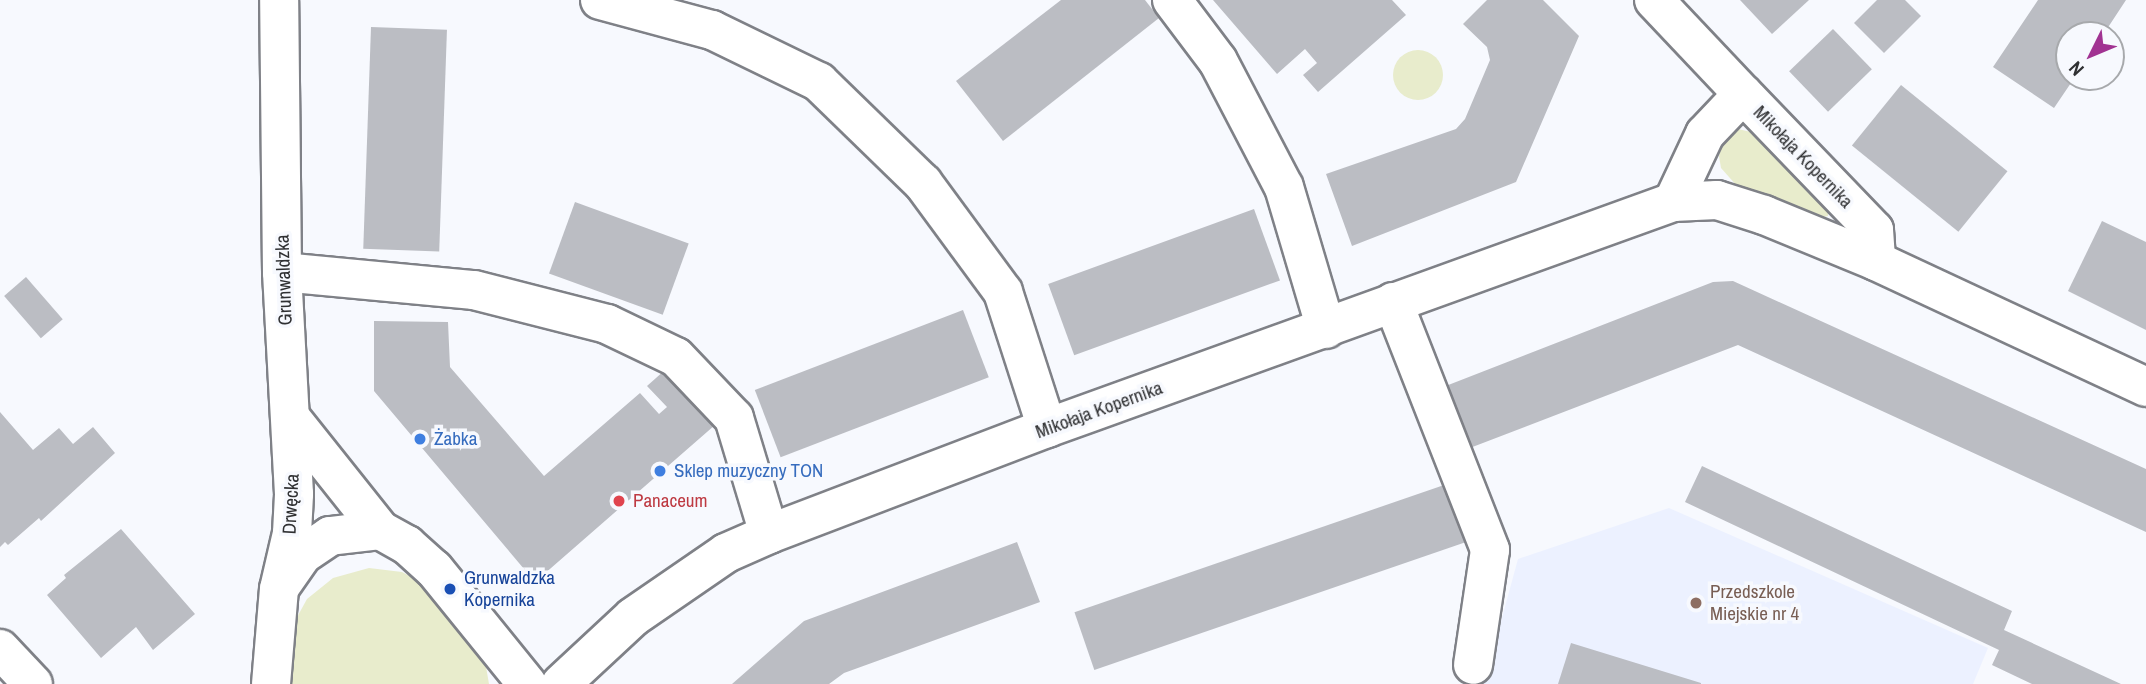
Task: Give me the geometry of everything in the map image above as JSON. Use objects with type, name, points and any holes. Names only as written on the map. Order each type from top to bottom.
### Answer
[{"type":"street","name":"Grunwaldzka","points":[[279,0],[282,272],[291,418]]},
{"type":"street","points":[[600,0],[712,30],[818,82],[923,183],[1003,292],[1047,428]]},
{"type":"street","points":[[1172,0],[1218,61],[1284,187],[1326,329]]},
{"type":"street","points":[[1654,0],[1743,94]]},
{"type":"street","name":"Mikołaja Kopernika","points":[[1674,202],[1705,134],[1743,94],[1874,230],[1876,261]]},
{"type":"street","name":"Mikołaja Kopernika","points":[[561,684],[633,617],[726,554],[769,534],[1047,428],[1674,202],[1717,200],[1876,261],[2146,387]]},
{"type":"street","points":[[282,272],[474,290],[607,324],[676,357],[734,418],[769,534]]},
{"type":"street","points":[[1393,302],[1490,550],[1473,665]]},
{"type":"street","points":[[291,418],[380,530],[407,545],[434,569],[527,684]]},
{"type":"street","name":"Drwęcka","points":[[271,684],[279,589],[292,533],[291,418]]},
{"type":"street","points":[[279,589],[302,555],[330,536],[380,530]]},
{"type":"street","points":[[0,649],[33,684]]},
{"type":"shaded area","name":"Przedszkole Miejskie nr 4","points":[[1669,508],[1988,648],[1973,684],[1484,684],[1518,559]]},
{"type":"green space","points":[[1418,50],[1436,57],[1443,75],[1436,93],[1418,100],[1400,93],[1393,75],[1400,57]]},
{"type":"green space","points":[[1738,129],[1755,133],[1828,208],[1828,216],[1818,218],[1737,186],[1721,168],[1719,156],[1722,143]]},
{"type":"green space","points":[[369,568],[402,572],[421,582],[485,661],[489,684],[287,684],[290,630],[307,599],[333,578]]},
{"type":"building","points":[[1061,0],[1145,0],[1159,18],[1003,141],[956,81]]},
{"type":"building","points":[[1213,0],[1392,0],[1406,15],[1318,92],[1303,75],[1317,63],[1305,49],[1277,74]]},
{"type":"building","points":[[1487,0],[1543,0],[1579,36],[1516,182],[1352,246],[1326,174],[1456,129],[1465,119],[1490,60],[1487,47],[1463,24]]},
{"type":"building","points":[[1740,0],[1809,0],[1772,34]]},
{"type":"building","points":[[1877,0],[1905,0],[1921,16],[1884,53],[1854,23]]},
{"type":"building","points":[[2038,0],[2126,0],[2112,21],[2055,21],[2055,91],[2066,91],[2054,108],[1993,67]]},
{"type":"building","points":[[371,27],[447,30],[439,252],[363,249]]},
{"type":"building","points":[[1833,29],[1872,69],[1828,112],[1789,71]]},
{"type":"building","points":[[1901,85],[2007,171],[1958,232],[1852,146]]},
{"type":"building","points":[[575,202],[689,243],[663,315],[549,273]]},
{"type":"building","points":[[1254,209],[1280,280],[1074,355],[1048,284]]},
{"type":"building","points":[[2102,221],[2146,242],[2146,330],[2068,291]]},
{"type":"building","points":[[26,277],[63,319],[41,338],[4,296]]},
{"type":"building","points":[[1733,281],[2146,469],[2146,532],[1738,345],[1462,451],[1438,389],[1713,282]]},
{"type":"building","points":[[963,310],[989,377],[781,457],[755,390]]},
{"type":"building","points":[[374,321],[448,322],[450,367],[544,476],[640,393],[659,414],[667,407],[647,386],[665,370],[715,425],[535,582],[374,391]]},
{"type":"building","points":[[0,412],[33,450],[59,428],[73,444],[93,427],[115,453],[41,521],[39,518],[8,545],[5,542],[0,547]]},
{"type":"building","points":[[1702,466],[2012,611],[2004,630],[2121,684],[2032,684],[1992,665],[1999,650],[1685,502]]},
{"type":"building","points":[[1447,484],[1467,542],[1094,670],[1074,612]]},
{"type":"building","points":[[121,529],[195,614],[153,650],[136,627],[101,658],[47,595],[66,578],[64,575]]},
{"type":"building","points":[[1017,542],[1040,602],[844,673],[829,684],[732,684],[804,621]]},
{"type":"building","points":[[1571,643],[1701,683],[1701,684],[1558,684]]},
{"type":"place","name":"Żabka","points":[[420,439]]},
{"type":"place","name":"Sklep muzyczny TON","points":[[660,471]]},
{"type":"place","name":"Panaceum","points":[[619,501]]},
{"type":"place","name":"Grunwaldzka Kopernika","points":[[450,589]]},
{"type":"place","name":"Przedszkole Miejskie nr 4","points":[[1696,603]]}]
